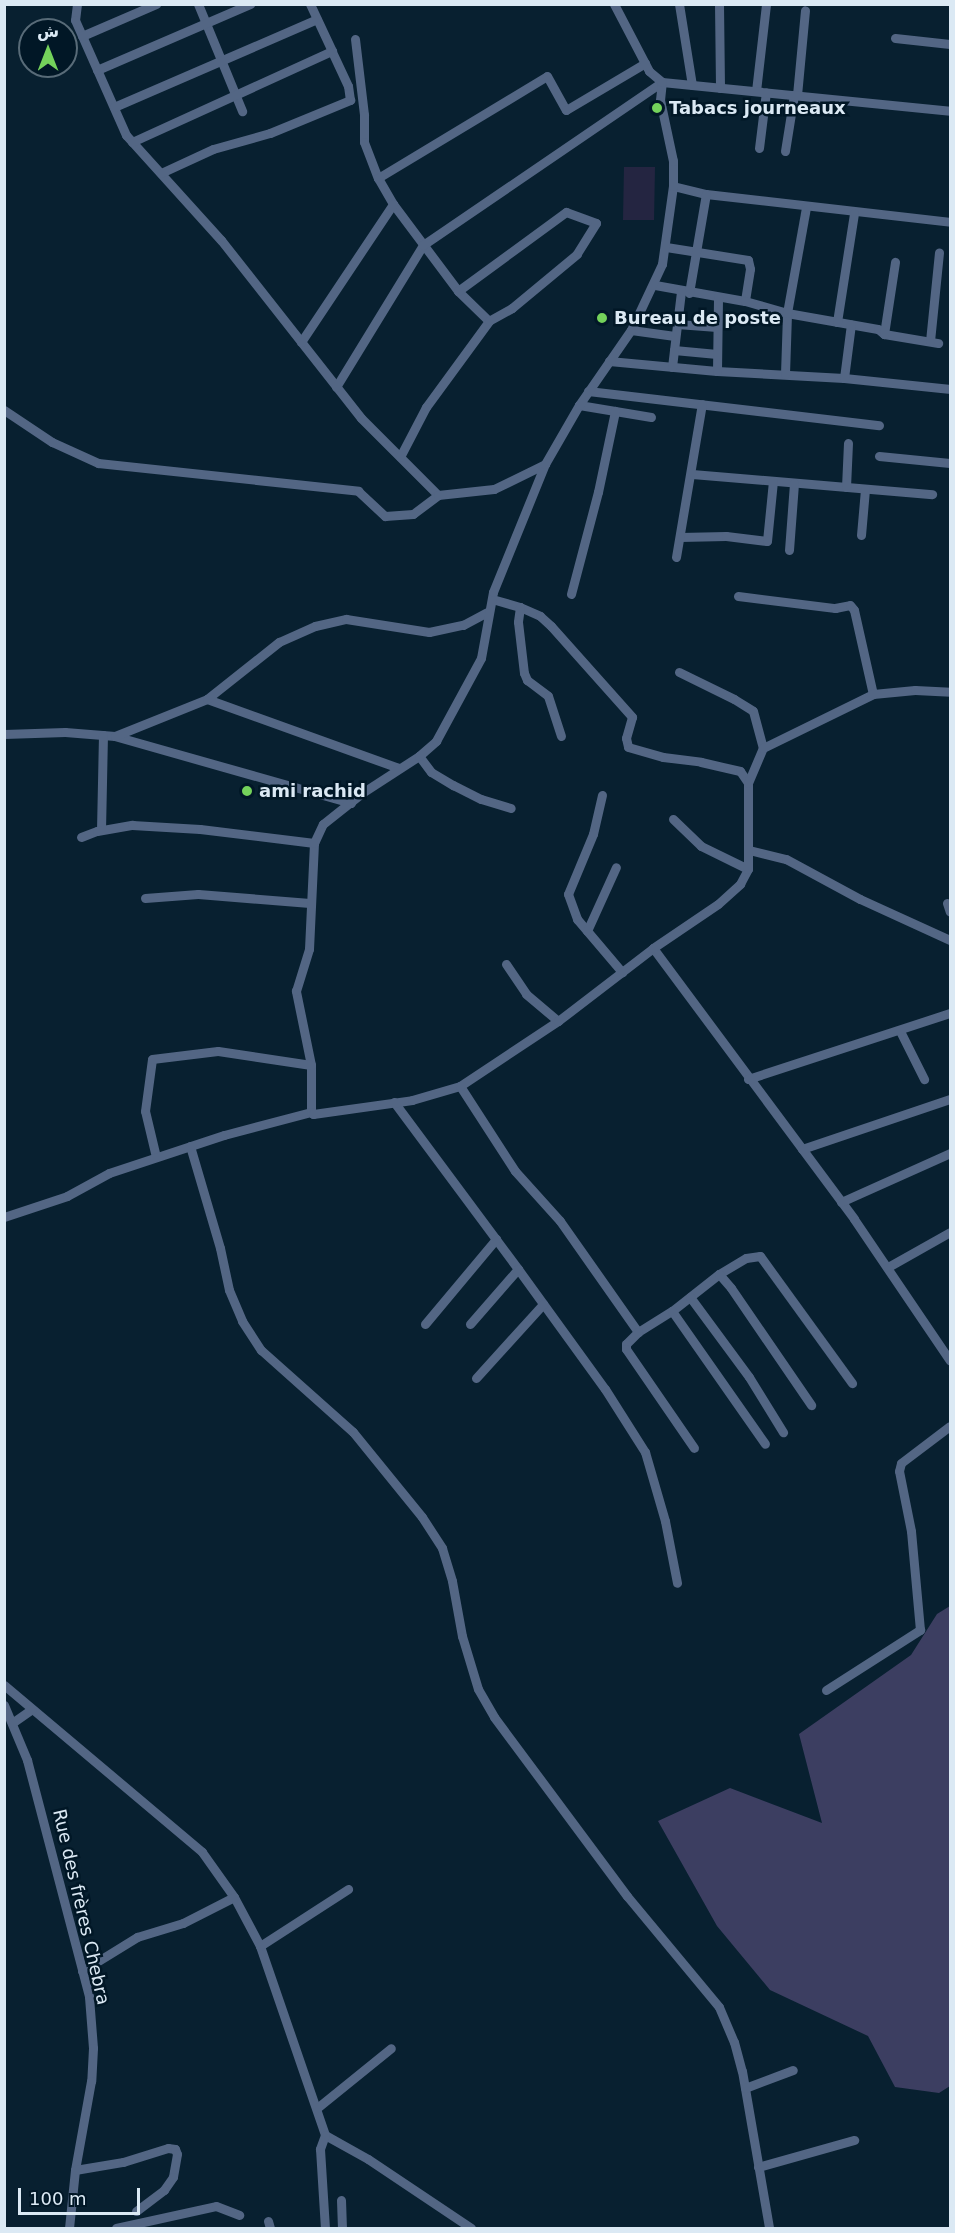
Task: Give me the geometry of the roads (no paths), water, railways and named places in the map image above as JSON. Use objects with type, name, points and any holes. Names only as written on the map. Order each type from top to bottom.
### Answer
[{"type":"street","points":[[77,4],[75,20],[126,135],[221,240],[361,418],[438,495]]},
{"type":"street","points":[[82,36],[156,4]]},
{"type":"street","points":[[198,4],[242,111]]},
{"type":"street","points":[[97,70],[250,4]]},
{"type":"street","points":[[161,173],[213,149],[270,133],[350,100],[348,86],[310,4]]},
{"type":"street","points":[[614,4],[649,71],[662,82],[951,111]]},
{"type":"street","points":[[679,4],[692,85]]},
{"type":"street","points":[[719,4],[720,88]]},
{"type":"street","points":[[759,148],[766,4]]},
{"type":"street","points":[[785,151],[795,95],[805,10]]},
{"type":"street","points":[[114,107],[317,19]]},
{"type":"street","points":[[895,38],[951,44]]},
{"type":"street","points":[[355,39],[364,115],[364,142],[378,178],[393,204],[458,291],[489,321]]},
{"type":"street","points":[[132,142],[332,51]]},
{"type":"street","points":[[378,178],[547,76],[566,110],[645,63]]},
{"type":"street","points":[[311,1112],[311,1065],[296,991],[309,949],[314,843],[323,824],[419,756],[436,741],[481,658],[487,612],[518,527],[545,464],[579,405],[631,330],[655,285],[666,247],[673,186],[672,161],[660,99],[662,82]]},
{"type":"street","points":[[336,387],[423,245],[662,82]]},
{"type":"street","points":[[673,186],[706,194],[806,207],[951,222]]},
{"type":"street","points":[[672,367],[677,324],[697,253],[706,194]]},
{"type":"street","points":[[301,342],[393,204]]},
{"type":"street","points":[[785,374],[787,314],[806,207]]},
{"type":"street","points":[[400,457],[426,407],[489,321],[512,308],[578,254],[596,223],[566,212],[458,291]]},
{"type":"street","points":[[837,322],[854,213]]},
{"type":"street","points":[[666,247],[748,260],[750,269],[745,301]]},
{"type":"street","points":[[655,285],[745,301],[787,314],[878,329],[884,334],[934,342],[939,252]]},
{"type":"street","points":[[884,334],[895,262]]},
{"type":"street","points":[[717,372],[718,297]]},
{"type":"street","points":[[677,324],[717,327]]},
{"type":"street","points":[[844,378],[851,324]]},
{"type":"street","points":[[631,330],[675,336]]},
{"type":"street","points":[[674,350],[717,354]]},
{"type":"street","points":[[609,361],[717,372],[844,378],[951,389]]},
{"type":"street","points":[[588,391],[879,426]]},
{"type":"street","points":[[676,557],[692,474],[702,404]]},
{"type":"street","points":[[579,405],[651,417]]},
{"type":"street","points":[[4,410],[52,442],[98,462],[358,490],[386,516],[413,514],[438,495],[494,489],[545,464]]},
{"type":"street","points":[[571,594],[598,492],[615,411]]},
{"type":"street","points":[[846,487],[848,443]]},
{"type":"street","points":[[879,456],[951,463]]},
{"type":"street","points":[[692,474],[932,494]]},
{"type":"street","points":[[680,537],[726,536],[767,541],[773,481]]},
{"type":"street","points":[[789,550],[794,483]]},
{"type":"street","points":[[861,536],[865,489]]},
{"type":"street","points":[[738,596],[836,608],[850,605],[854,610],[873,694]]},
{"type":"street","points":[[492,599],[520,607],[540,616],[551,626],[632,717],[626,738],[628,747],[663,757],[740,771],[748,783]]},
{"type":"street","points":[[520,607],[518,622],[524,673],[527,680],[548,696],[561,736]]},
{"type":"street","points":[[115,736],[207,699],[279,642],[315,626],[346,619],[429,632],[463,625],[487,612]]},
{"type":"street","points":[[4,1217],[67,1196],[109,1173],[190,1146],[311,1112],[313,1114],[394,1102],[460,1086],[558,1021],[653,948],[718,904],[740,884],[748,869],[746,813],[748,783],[763,748],[753,711],[679,672]]},
{"type":"street","points":[[763,748],[873,694],[915,690],[951,692]]},
{"type":"street","points":[[207,699],[399,768]]},
{"type":"street","points":[[4,734],[65,732],[115,736],[351,803]]},
{"type":"street","points":[[100,830],[104,735]]},
{"type":"street","points":[[419,756],[432,772],[453,785],[481,799],[511,808]]},
{"type":"street","points":[[602,795],[593,834],[568,894],[577,919],[622,972]]},
{"type":"street","points":[[673,819],[701,846],[748,869]]},
{"type":"street","points":[[81,837],[100,830],[132,825],[200,829],[314,843]]},
{"type":"street","points":[[749,850],[786,859],[860,899],[951,940]]},
{"type":"street","points":[[587,931],[616,867]]},
{"type":"street","points":[[145,898],[198,894],[310,903]]},
{"type":"street","points":[[653,948],[888,1267],[951,1361]]},
{"type":"street","points":[[506,964],[526,994],[558,1021]]},
{"type":"street","points":[[748,1079],[951,1013]]},
{"type":"street","points":[[900,1031],[924,1079]]},
{"type":"street","points":[[156,1157],[145,1111],[152,1059],[218,1051],[311,1065]]},
{"type":"street","points":[[460,1086],[515,1171],[560,1221],[638,1332]]},
{"type":"street","points":[[802,1149],[951,1099]]},
{"type":"street","points":[[394,1102],[605,1389],[645,1452],[665,1521],[677,1583]]},
{"type":"street","points":[[190,1146],[230,1290],[242,1321],[261,1350],[353,1432],[422,1517],[442,1548],[452,1581],[462,1636],[483,1698],[535,1775],[627,1896],[719,2007],[734,2042],[745,2088],[770,2229]]},
{"type":"street","points":[[841,1202],[951,1153]]},
{"type":"street","points":[[888,1267],[951,1232]]},
{"type":"street","points":[[425,1324],[496,1239]]},
{"type":"street","points":[[694,1448],[626,1349],[626,1344],[638,1332],[672,1311],[719,1274],[746,1258],[760,1256],[852,1383]]},
{"type":"street","points":[[470,1324],[518,1269]]},
{"type":"street","points":[[719,1274],[767,1339],[811,1405]]},
{"type":"street","points":[[690,1297],[749,1377],[783,1432]]},
{"type":"street","points":[[476,1378],[543,1304]]},
{"type":"street","points":[[672,1311],[765,1444]]},
{"type":"street","points":[[826,1690],[920,1630],[911,1531],[899,1471],[901,1463],[951,1426]]},
{"type":"street","points":[[4,1685],[202,1852],[234,1897],[260,1946],[325,2135],[320,2149],[325,2229]]},
{"type":"street","name":"Rue des frères Chebra","points":[[4,1705],[27,1760],[89,1997],[93,2048],[91,2081],[75,2170],[69,2229]]},
{"type":"street","points":[[12,1723],[32,1708]]},
{"type":"street","points":[[260,1946],[348,1889]]},
{"type":"street","points":[[82,1971],[137,1937],[183,1923],[234,1897]]},
{"type":"street","points":[[317,2108],[391,2048]]},
{"type":"street","points":[[745,2088],[793,2070]]},
{"type":"street","points":[[325,2135],[368,2160],[471,2229]]},
{"type":"street","points":[[758,2167],[854,2140]]},
{"type":"street","points":[[75,2170],[123,2162],[158,2150],[175,2149],[177,2154],[172,2177],[164,2190],[136,2211]]},
{"type":"street","points":[[341,2200],[342,2229]]},
{"type":"street","points":[[116,2229],[146,2224],[202,2207],[216,2206],[239,2215]]},
{"type":"place","name":"Tabacs journeaux","points":[[657,108]]},
{"type":"place","name":"Bureau de poste","points":[[602,318]]},
{"type":"place","name":"ami rachid","points":[[247,791]]}]
